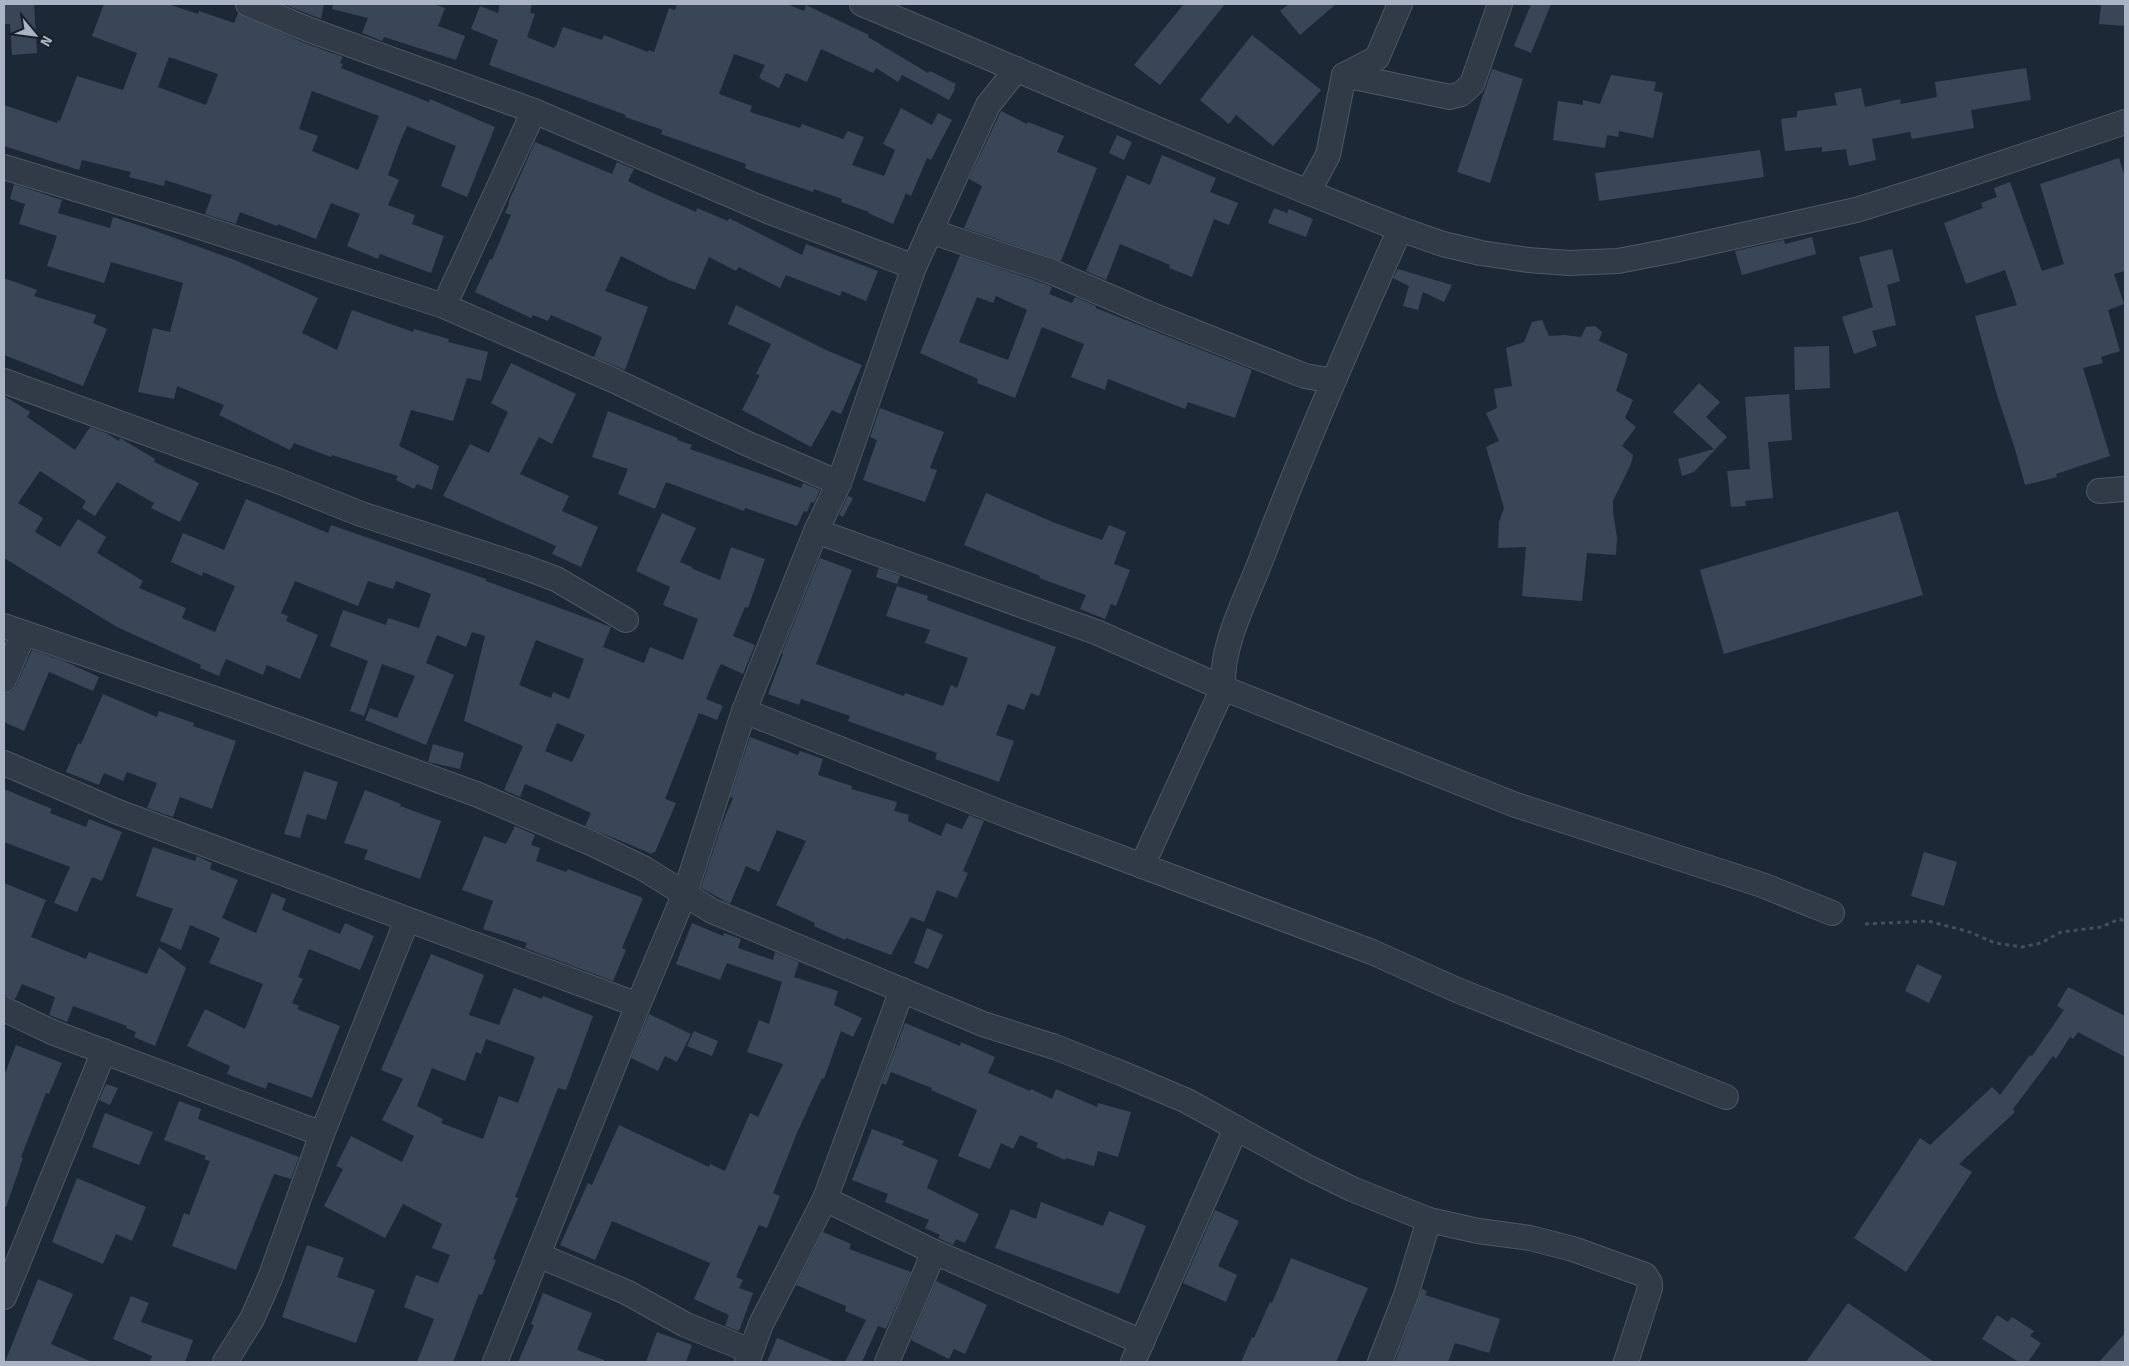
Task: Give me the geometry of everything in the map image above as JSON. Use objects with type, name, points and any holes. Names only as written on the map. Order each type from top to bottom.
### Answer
[{"type":"street","points":[[248,4],[307,29],[534,110],[768,211],[914,267]]},
{"type":"street","points":[[862,4],[1112,111],[1400,229],[1443,244],[1481,254],[1569,264],[1618,261],[1856,210],[2125,122]]},
{"type":"street","points":[[1344,75],[1377,58],[1400,4]]},
{"type":"street","points":[[1344,75],[1450,97],[1461,94],[1472,84],[1500,4]]},
{"type":"street","points":[[495,1362],[638,1005],[685,893],[744,712],[816,531],[839,483],[914,267],[988,105],[1017,69]]},
{"type":"street","points":[[1308,192],[1328,155],[1344,75]]},
{"type":"street","points":[[444,306],[534,110]]},
{"type":"street","points":[[4,167],[166,216],[444,306],[613,380],[748,444],[839,483]]},
{"type":"street","points":[[1142,866],[1224,688],[1225,658],[1234,629],[1286,494],[1400,229]]},
{"type":"street","points":[[930,231],[1050,271],[1146,313],[1305,376],[1333,381]]},
{"type":"street","points":[[4,381],[261,475],[360,514],[524,567],[556,580],[626,620]]},
{"type":"street","points":[[2098,491],[2125,489]]},
{"type":"street","points":[[816,531],[1096,632],[1224,688],[1514,804],[1762,884],[1832,913]]},
{"type":"street","points":[[4,680],[14,630],[224,702],[476,794],[591,842],[643,868],[712,911],[983,1024],[1055,1047],[1187,1101],[1345,1186],[1429,1220],[1478,1231],[1530,1238],[1573,1249],[1645,1275],[1650,1283],[1650,1288],[1626,1362]]},
{"type":"street","points":[[744,712],[1012,818],[1372,952],[1457,990],[1726,1097]]},
{"type":"street","points":[[4,763],[118,812],[638,1005]]},
{"type":"street","points":[[226,1362],[252,1319],[270,1278],[322,1134],[407,920]]},
{"type":"street","points":[[538,1255],[626,1292],[749,1357],[761,1324],[825,1199],[902,990]]},
{"type":"street","points":[[4,1009],[52,1032],[104,1050],[322,1134]]},
{"type":"street","points":[[4,1297],[104,1050]]},
{"type":"street","points":[[825,1199],[1138,1352],[1236,1128]]},
{"type":"street","points":[[1380,1362],[1406,1295],[1429,1220]]},
{"type":"street","points":[[887,1362],[934,1252]]},
{"type":"path","points":[[1865,924],[1928,921],[1967,931],[1996,943],[2022,947],[2041,943],[2061,932],[2101,927],[2120,920],[2125,922]]},
{"type":"building","points":[[4,4],[34,4],[37,53],[12,55],[10,24],[4,24]]},
{"type":"building","points":[[104,4],[168,4],[198,14],[199,11],[234,23],[238,13],[302,42],[343,57],[340,63],[343,64],[341,68],[429,102],[430,99],[495,127],[467,197],[441,186],[456,146],[407,126],[388,175],[399,180],[388,205],[415,215],[412,224],[444,236],[431,273],[380,254],[378,259],[347,246],[360,214],[331,203],[316,239],[240,212],[236,224],[205,214],[212,195],[165,180],[164,186],[129,177],[131,172],[82,160],[79,170],[4,146],[4,105],[57,123],[58,120],[60,121],[77,76],[123,90],[137,53],[92,36]],"holes":[[[169,57],[218,74],[206,105],[158,87]],[[312,91],[379,116],[358,170],[312,151],[318,136],[299,129]]]},
{"type":"building","points":[[283,4],[324,4],[321,19]]},
{"type":"building","points":[[333,4],[433,4],[445,8],[438,26],[465,36],[456,60],[384,37],[382,41],[362,33],[368,18],[332,9]]},
{"type":"building","points":[[500,4],[532,4],[530,13],[535,14],[527,37],[554,48],[563,27],[602,40],[604,35],[648,52],[649,50],[654,52],[669,8],[675,10],[677,4],[787,4],[804,11],[806,5],[869,35],[868,37],[928,73],[930,71],[956,84],[949,100],[902,75],[898,82],[876,68],[873,73],[821,49],[807,82],[786,73],[779,88],[759,78],[765,65],[734,54],[719,94],[752,106],[750,112],[800,128],[802,124],[843,139],[848,131],[864,137],[852,165],[884,176],[895,150],[883,144],[901,108],[932,125],[938,113],[952,120],[931,160],[927,158],[911,196],[906,193],[893,224],[869,212],[841,202],[842,199],[814,189],[813,192],[749,170],[745,168],[746,164],[661,134],[663,130],[625,117],[626,115],[489,65],[498,40],[471,29],[480,6],[498,13]]},
{"type":"building","points":[[1184,4],[1225,4],[1160,85],[1134,65]]},
{"type":"building","points":[[1289,4],[1336,4],[1300,35],[1280,11]]},
{"type":"building","points":[[1531,4],[1551,4],[1531,53],[1514,46]]},
{"type":"building","points":[[2101,4],[2125,4],[2125,26],[2099,24]]},
{"type":"building","points":[[1252,35],[1321,90],[1273,146],[1236,115],[1229,124],[1200,100]]},
{"type":"building","points":[[2026,68],[2031,100],[1971,110],[1974,128],[1912,139],[1910,132],[1872,139],[1876,160],[1849,166],[1846,149],[1822,152],[1822,147],[1785,151],[1781,119],[1797,117],[1797,111],[1837,105],[1834,93],[1861,88],[1865,107],[1900,99],[1901,104],[1937,97],[1935,82]]},
{"type":"building","points":[[1492,69],[1523,79],[1490,183],[1457,172]]},
{"type":"building","points":[[1611,75],[1656,82],[1654,91],[1663,93],[1653,138],[1619,131],[1618,137],[1607,135],[1605,148],[1553,140],[1558,101],[1583,105],[1583,100],[1600,104]]},
{"type":"building","points":[[1001,111],[1027,124],[1028,122],[1064,136],[1057,152],[1097,168],[1061,261],[964,228],[982,186],[969,179]]},
{"type":"building","points":[[1117,135],[1132,142],[1124,160],[1109,153]]},
{"type":"building","points":[[535,142],[612,174],[617,162],[634,169],[628,181],[696,212],[697,208],[728,221],[729,218],[802,255],[806,244],[878,271],[866,301],[842,291],[840,296],[786,275],[780,288],[739,267],[736,271],[709,257],[695,290],[669,280],[621,256],[605,291],[648,307],[625,370],[594,357],[602,337],[551,315],[548,321],[533,315],[531,318],[475,292],[490,259],[492,260],[511,215],[505,213],[508,203]]},
{"type":"building","points":[[1760,150],[1764,177],[1599,201],[1595,173]]},
{"type":"building","points":[[1162,155],[1216,178],[1210,192],[1238,203],[1229,225],[1214,219],[1192,277],[1169,268],[1170,265],[1120,244],[1106,280],[1086,271],[1127,175],[1150,185]]},
{"type":"building","points":[[2119,158],[2125,177],[2125,271],[2114,274],[2124,304],[2108,310],[2120,351],[2101,357],[2103,363],[2083,368],[2110,456],[2056,474],[2057,477],[2025,485],[1975,316],[2017,305],[2005,270],[1966,284],[1944,223],[1983,208],[1981,203],[1997,197],[1994,188],[2010,182],[2042,271],[2064,264],[2040,184]]},
{"type":"building","points":[[14,184],[62,200],[58,213],[110,228],[113,217],[147,228],[235,260],[318,298],[302,333],[337,350],[352,310],[413,332],[414,329],[449,339],[448,342],[488,352],[481,381],[467,378],[453,421],[411,410],[399,446],[439,466],[432,490],[417,484],[414,489],[396,480],[398,476],[332,455],[331,457],[294,443],[290,450],[219,415],[224,405],[177,386],[174,399],[138,392],[153,328],[170,332],[183,283],[111,262],[104,283],[47,266],[57,236],[19,224],[25,204],[10,199]]},
{"type":"building","points":[[1274,208],[1287,213],[1289,209],[1313,219],[1306,237],[1268,223]]},
{"type":"building","points":[[1812,237],[1816,254],[1742,275],[1735,251],[1784,240],[1785,244]]},
{"type":"building","points":[[1892,249],[1900,281],[1887,285],[1896,325],[1872,331],[1877,346],[1854,354],[1842,317],[1873,307],[1859,257]]},
{"type":"building","points":[[960,255],[1045,284],[1052,287],[1049,294],[1072,303],[1075,297],[1096,306],[1096,308],[1252,370],[1235,418],[1188,402],[1185,409],[1108,379],[1105,390],[1071,377],[1084,344],[1042,327],[1015,398],[977,383],[978,379],[920,353]],"holes":[[[996,296],[1027,310],[1008,360],[959,342],[977,297],[993,303]]]},
{"type":"building","points":[[1398,269],[1452,285],[1444,302],[1423,292],[1418,310],[1403,306],[1409,286],[1393,278]]},
{"type":"building","points":[[4,278],[37,290],[34,296],[96,315],[93,323],[107,329],[83,386],[4,355]]},
{"type":"building","points":[[736,305],[826,350],[862,365],[841,414],[832,410],[811,447],[742,410],[760,375],[756,374],[771,344],[728,324]]},
{"type":"building","points":[[1542,320],[1549,336],[1581,337],[1586,327],[1595,326],[1602,332],[1599,341],[1628,354],[1616,391],[1633,400],[1625,418],[1636,427],[1622,446],[1633,455],[1631,464],[1613,501],[1617,538],[1616,555],[1587,553],[1582,601],[1522,596],[1526,547],[1498,548],[1499,522],[1504,508],[1486,447],[1499,441],[1486,413],[1497,408],[1494,389],[1512,386],[1506,348],[1524,342],[1532,322]]},
{"type":"building","points":[[1829,346],[1830,388],[1795,390],[1794,347]]},
{"type":"building","points":[[511,363],[576,394],[552,444],[539,437],[520,474],[569,496],[562,511],[598,527],[581,567],[552,554],[556,546],[443,496],[470,444],[489,453],[508,412],[491,403]]},
{"type":"building","points":[[1699,383],[1720,402],[1706,417],[1727,437],[1694,472],[1682,476],[1678,459],[1714,449],[1673,412]]},
{"type":"building","points":[[1789,394],[1792,440],[1768,442],[1773,498],[1745,501],[1746,506],[1731,507],[1727,471],[1750,469],[1745,397]]},
{"type":"building","points":[[4,396],[30,412],[27,417],[75,450],[90,427],[106,433],[119,441],[120,438],[155,459],[154,462],[199,483],[180,522],[151,508],[154,503],[117,482],[95,516],[82,508],[86,501],[40,471],[18,503],[43,518],[35,532],[60,547],[78,519],[106,537],[97,553],[143,581],[139,588],[186,608],[182,618],[215,632],[235,586],[203,572],[202,576],[171,562],[183,533],[224,550],[246,499],[328,533],[331,525],[486,579],[486,581],[611,627],[603,647],[644,663],[650,647],[683,660],[698,619],[663,605],[670,587],[636,571],[662,513],[696,528],[680,562],[691,568],[720,580],[731,547],[765,559],[748,608],[745,607],[733,636],[755,645],[743,674],[721,664],[718,670],[706,699],[723,706],[717,720],[699,713],[665,799],[676,803],[655,852],[652,854],[585,826],[591,813],[542,791],[525,784],[520,797],[504,790],[523,746],[464,721],[485,636],[472,632],[466,647],[437,635],[426,663],[454,675],[426,745],[365,720],[370,708],[397,718],[415,676],[382,664],[364,716],[350,711],[368,661],[330,646],[343,610],[386,625],[388,618],[419,628],[431,594],[396,581],[393,589],[368,581],[358,606],[295,581],[281,613],[288,616],[286,621],[318,635],[300,679],[267,665],[263,675],[226,659],[219,676],[200,668],[201,665],[117,627],[4,558]],"holes":[[[536,640],[584,659],[569,699],[553,692],[551,698],[519,685]],[[557,723],[585,735],[572,762],[545,751]]]},
{"type":"building","points":[[880,408],[944,432],[930,468],[937,470],[925,502],[863,480],[877,440],[870,437]]},
{"type":"building","points":[[608,411],[678,438],[677,440],[692,445],[690,449],[801,488],[803,483],[820,490],[814,503],[811,502],[807,512],[804,511],[797,526],[745,508],[744,511],[666,482],[655,509],[618,494],[628,469],[592,457]]},
{"type":"building","points":[[986,493],[1055,523],[1102,540],[1109,525],[1126,532],[1114,564],[1130,570],[1116,606],[1111,604],[1105,619],[1080,609],[1086,595],[1039,578],[1040,576],[964,545]]},
{"type":"building","points":[[848,496],[853,498],[843,517],[839,515]]},
{"type":"building","points":[[1898,511],[1923,595],[1724,654],[1700,570]]},
{"type":"building","points":[[820,558],[852,570],[816,664],[904,696],[905,693],[943,706],[951,685],[957,688],[968,658],[925,643],[930,630],[886,616],[897,586],[928,596],[927,600],[1056,647],[1039,696],[1031,693],[1024,710],[1008,704],[996,735],[1014,741],[999,782],[935,759],[937,753],[848,721],[850,716],[801,699],[799,705],[768,694],[782,653]]},
{"type":"building","points":[[879,568],[900,576],[897,584],[876,577]]},
{"type":"building","points":[[32,650],[64,661],[99,677],[93,691],[49,672],[24,731],[4,722],[4,693],[12,691],[16,686]]},
{"type":"building","points":[[103,694],[157,717],[159,711],[194,723],[193,726],[236,741],[212,809],[180,797],[173,817],[147,808],[157,783],[127,772],[123,781],[104,773],[99,785],[66,772],[78,743],[81,744]]},
{"type":"building","points":[[750,737],[798,755],[800,751],[823,759],[818,775],[852,786],[851,789],[897,802],[894,811],[909,815],[908,821],[941,836],[946,823],[962,829],[969,815],[984,821],[963,871],[968,873],[957,898],[937,890],[924,922],[911,917],[891,955],[846,938],[845,940],[814,926],[815,923],[776,905],[806,841],[777,830],[759,872],[746,866],[730,904],[701,888],[722,824],[733,798],[730,797]]},
{"type":"building","points":[[433,744],[464,753],[460,769],[428,762]]},
{"type":"building","points":[[304,771],[338,782],[326,820],[307,814],[300,838],[284,834]]},
{"type":"building","points":[[4,789],[52,809],[50,813],[86,827],[89,819],[122,832],[102,881],[92,877],[77,912],[54,903],[70,867],[4,842]]},
{"type":"building","points":[[365,790],[401,804],[400,806],[441,821],[420,879],[364,859],[368,850],[344,843]]},
{"type":"building","points":[[515,826],[535,835],[531,845],[540,848],[536,861],[566,872],[568,869],[643,898],[622,948],[626,950],[613,981],[525,948],[527,943],[483,929],[493,901],[462,890],[484,836],[506,844]]},
{"type":"building","points":[[153,847],[195,861],[197,856],[212,863],[210,869],[238,880],[222,918],[256,933],[272,893],[286,899],[282,910],[340,934],[345,923],[374,936],[360,970],[309,949],[298,977],[303,979],[292,1003],[299,1006],[297,1009],[340,1026],[312,1098],[268,1082],[266,1089],[227,1074],[230,1066],[187,1046],[205,1009],[245,1029],[263,984],[209,963],[220,938],[190,925],[181,950],[160,941],[173,909],[136,896]]},
{"type":"building","points":[[1924,852],[1957,862],[1944,906],[1911,896]]},
{"type":"building","points":[[4,883],[46,900],[31,937],[86,959],[89,952],[147,974],[159,947],[186,968],[155,1046],[134,1037],[136,1032],[126,1028],[127,1026],[73,1006],[67,1022],[49,1015],[55,997],[22,984],[15,999],[4,995]]},
{"type":"building","points":[[692,923],[723,936],[724,933],[741,939],[738,948],[773,960],[775,952],[799,962],[794,977],[838,991],[834,1005],[862,1018],[853,1037],[841,1031],[824,1079],[822,1078],[797,1133],[773,1193],[780,1196],[767,1228],[759,1225],[736,1277],[743,1280],[739,1288],[753,1293],[739,1331],[725,1326],[729,1315],[694,1299],[710,1263],[612,1221],[595,1260],[560,1245],[588,1183],[592,1185],[619,1125],[709,1167],[710,1164],[725,1171],[750,1113],[758,1117],[783,1064],[747,1052],[759,1020],[769,1024],[782,982],[727,963],[720,980],[676,964]]},
{"type":"building","points":[[927,928],[943,935],[928,969],[914,963]]},
{"type":"building","points":[[431,954],[484,975],[469,1015],[499,1025],[514,988],[542,999],[543,996],[593,1016],[566,1090],[558,1088],[515,1197],[518,1198],[493,1259],[496,1260],[482,1295],[479,1294],[453,1362],[417,1362],[434,1319],[404,1307],[416,1275],[438,1283],[450,1255],[432,1248],[442,1224],[403,1204],[385,1238],[324,1206],[343,1169],[336,1166],[351,1136],[402,1162],[414,1136],[382,1120],[403,1079],[381,1070]],"holes":[[[486,1039],[535,1057],[518,1103],[499,1096],[483,1139],[441,1123],[443,1119],[417,1106],[432,1068],[465,1081],[476,1052],[481,1054]]]},
{"type":"building","points":[[1917,964],[1942,976],[1929,1003],[1905,991]]},
{"type":"building","points":[[2068,987],[2125,1016],[2125,1057],[2078,1032],[2073,1039],[2070,1037],[2056,1059],[2053,1056],[2013,1109],[2015,1112],[1959,1164],[1972,1172],[1906,1272],[1854,1238],[1920,1138],[1930,1145],[1992,1087],[2000,1095],[2030,1055],[2032,1056],[2064,1010],[2057,1006]]},
{"type":"building","points":[[649,1014],[691,1034],[677,1062],[665,1056],[658,1071],[631,1058]]},
{"type":"building","points":[[905,1023],[960,1046],[961,1042],[995,1057],[988,1073],[1030,1091],[1031,1089],[1052,1099],[1056,1089],[1097,1107],[1098,1103],[1131,1112],[1118,1157],[1098,1151],[1094,1166],[1066,1158],[1065,1160],[1036,1147],[1038,1143],[1020,1135],[1013,1149],[1001,1143],[990,1169],[958,1156],[977,1110],[931,1090],[932,1088],[891,1072],[886,1085],[882,1083]]},
{"type":"building","points":[[694,1031],[718,1041],[712,1056],[687,1046]]},
{"type":"building","points":[[16,1045],[62,1063],[49,1094],[46,1093],[21,1157],[23,1158],[6,1207],[4,1207],[4,1076]]},
{"type":"building","points":[[106,1084],[118,1088],[110,1105],[99,1100]]},
{"type":"building","points":[[179,1101],[201,1109],[198,1119],[299,1157],[291,1179],[274,1174],[236,1270],[172,1246],[184,1213],[189,1215],[210,1161],[204,1159],[206,1156],[164,1140]]},
{"type":"building","points":[[105,1113],[153,1132],[139,1165],[92,1147]]},
{"type":"building","points":[[872,1129],[904,1141],[902,1145],[938,1160],[927,1188],[979,1214],[965,1243],[956,1239],[953,1245],[938,1238],[940,1235],[925,1228],[929,1220],[885,1202],[888,1194],[852,1180]]},
{"type":"building","points":[[77,1178],[146,1207],[132,1241],[116,1234],[103,1264],[52,1242]]},
{"type":"building","points":[[1041,1202],[1103,1226],[1109,1211],[1146,1226],[1119,1294],[995,1248],[1011,1209],[1036,1219]]},
{"type":"building","points":[[1215,1210],[1239,1221],[1218,1266],[1237,1275],[1226,1302],[1183,1283]]},
{"type":"building","points":[[823,1232],[851,1244],[849,1249],[911,1272],[886,1329],[878,1326],[862,1362],[845,1362],[866,1320],[845,1311],[846,1306],[796,1285]]},
{"type":"building","points":[[307,1245],[344,1258],[337,1277],[375,1290],[356,1343],[282,1317]]},
{"type":"building","points":[[1291,1258],[1368,1288],[1336,1362],[1241,1362],[1270,1302],[1272,1303]]},
{"type":"building","points":[[38,1279],[73,1294],[51,1344],[92,1362],[5,1362]]},
{"type":"building","points":[[936,1281],[987,1305],[965,1354],[954,1349],[949,1359],[911,1340]]},
{"type":"building","points":[[1422,1289],[1427,1291],[1425,1295],[1500,1319],[1489,1353],[1455,1343],[1448,1362],[1395,1362]]},
{"type":"building","points":[[543,1293],[592,1313],[577,1350],[604,1360],[604,1362],[518,1362],[534,1325],[531,1324]]},
{"type":"building","points":[[131,1296],[149,1303],[141,1322],[193,1340],[185,1362],[150,1362],[152,1356],[113,1339]]},
{"type":"building","points":[[1848,1303],[1934,1362],[1806,1362]]},
{"type":"building","points":[[1997,1315],[2008,1322],[2012,1317],[2034,1331],[2030,1336],[2041,1343],[2028,1362],[2019,1362],[1982,1339]]},
{"type":"building","points":[[657,1332],[692,1345],[686,1362],[646,1362]]},
{"type":"building","points":[[2125,1333],[2125,1362],[2099,1362]]},
{"type":"building","points":[[777,1338],[835,1362],[767,1362]]}]
